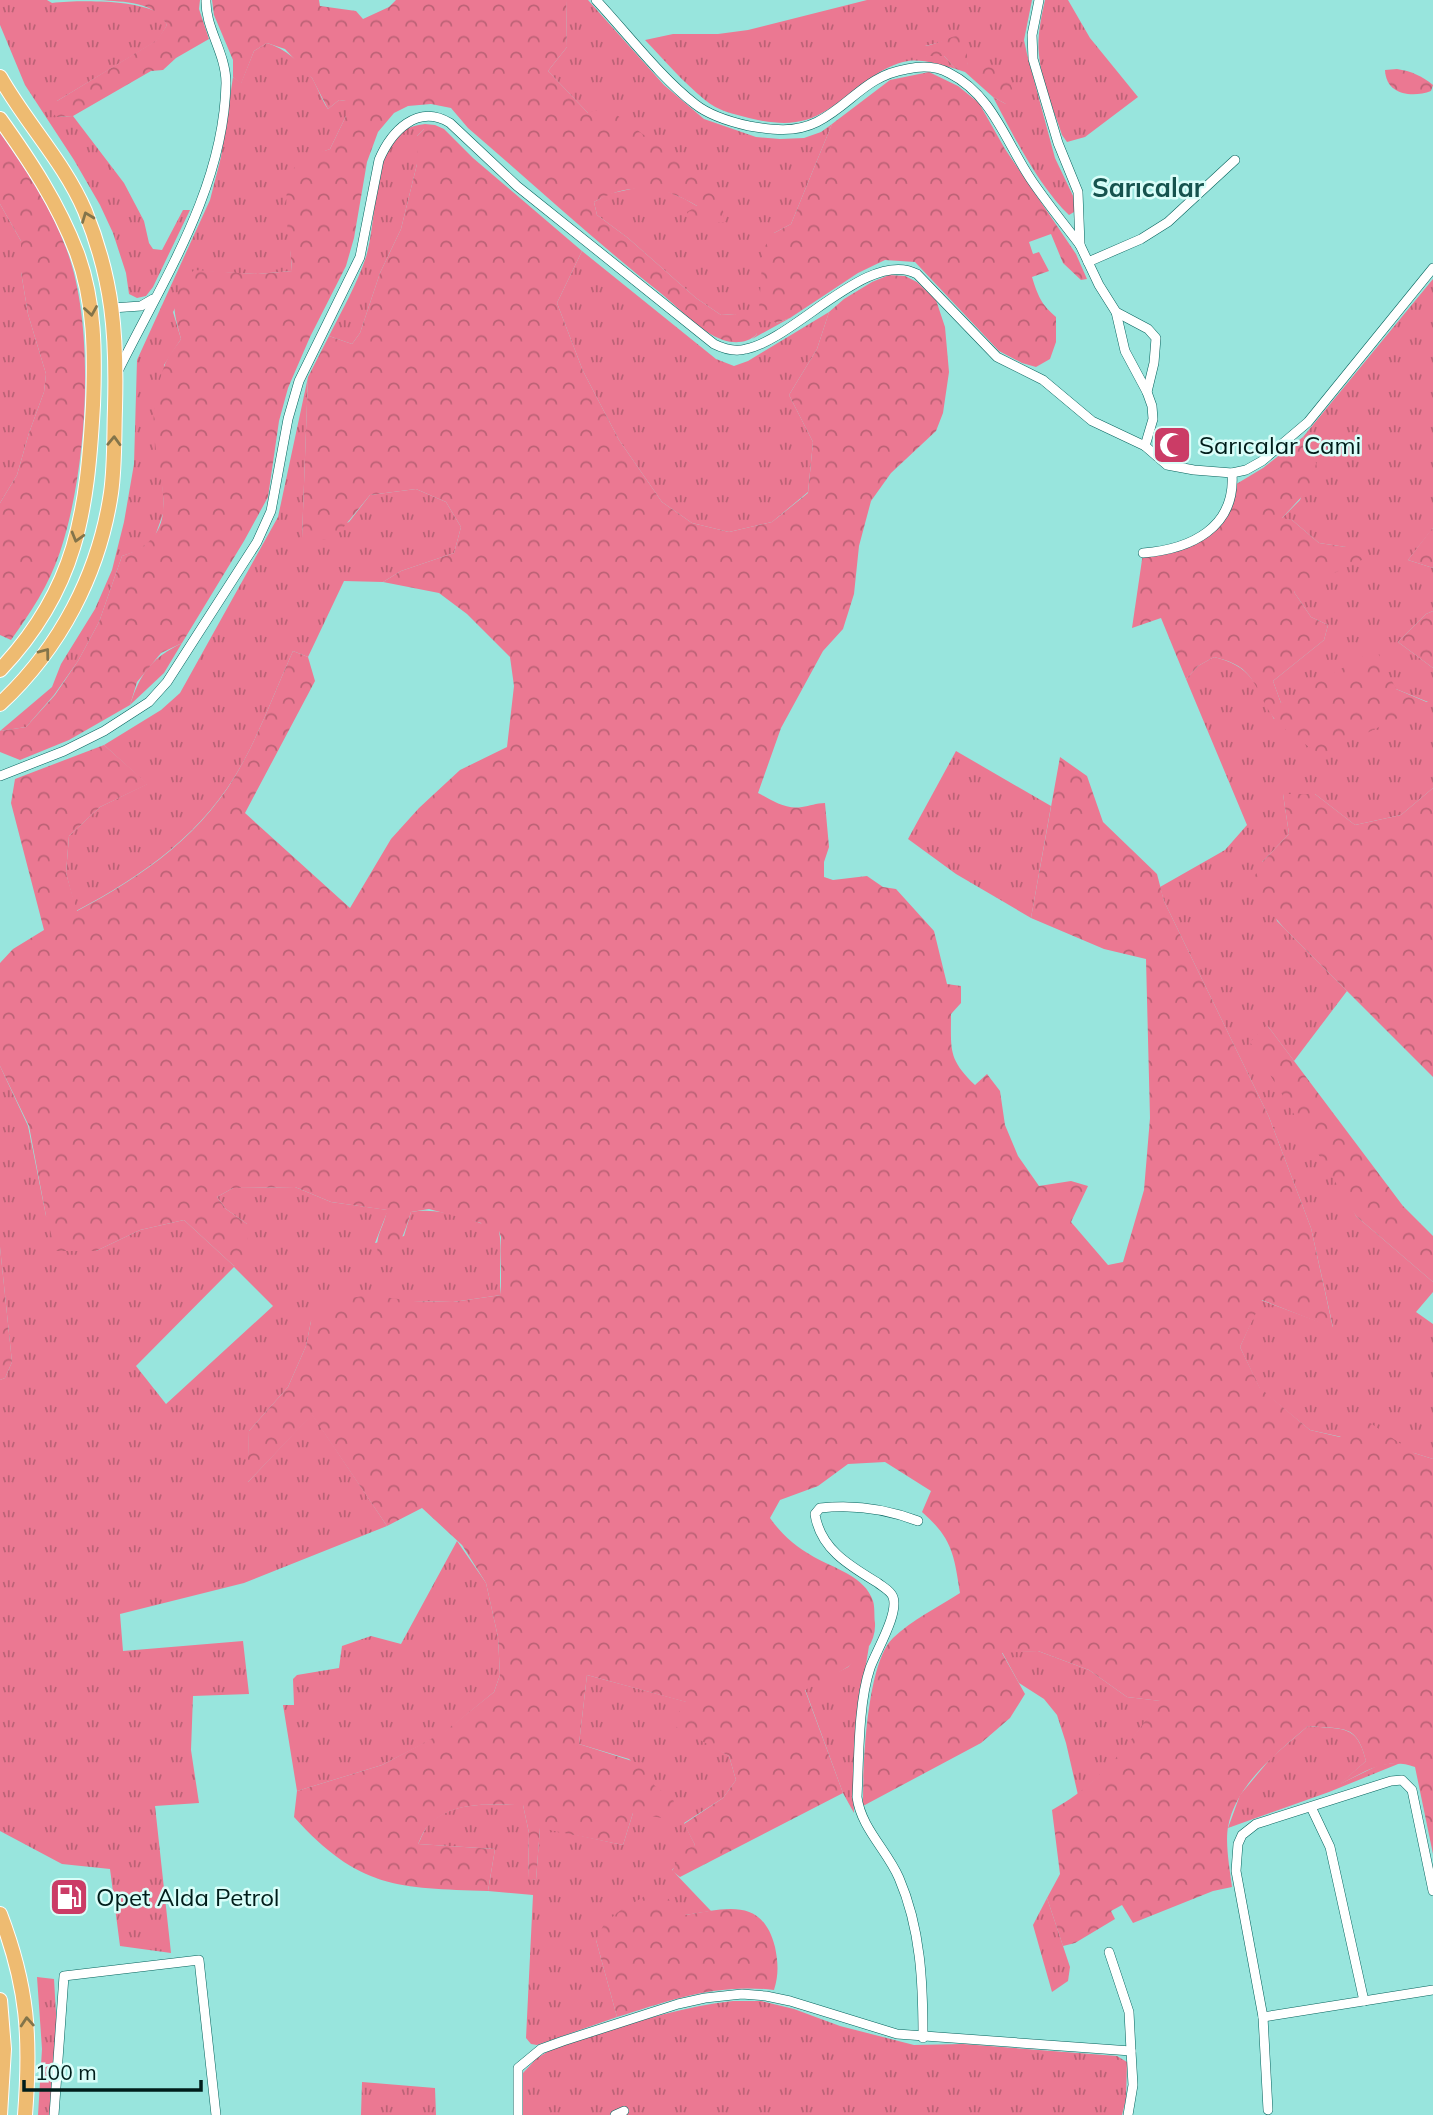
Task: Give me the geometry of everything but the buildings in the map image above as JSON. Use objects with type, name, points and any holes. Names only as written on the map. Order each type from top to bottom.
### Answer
[{"type":"main road","points":[[0,77],[77,194],[99,251],[116,333],[111,493],[88,582],[73,611],[47,650],[0,704]]},
{"type":"main road","points":[[0,119],[39,174],[69,236],[88,294],[94,343],[90,460],[75,545],[43,614],[31,634],[0,670]]},
{"type":"main road","points":[[0,1914],[17,1962],[25,2006],[28,2060],[24,2115]]},
{"type":"main road","points":[[0,2000],[4,2049],[0,2115]]},
{"type":"street","points":[[116,375],[195,221],[220,132],[226,101],[225,65],[208,17],[206,0]]},
{"type":"street","points":[[596,0],[696,105],[711,114],[743,125],[775,130],[802,128],[824,118],[873,80],[917,67],[948,73],[986,103],[1031,180],[1080,245],[1116,312],[1125,351],[1147,392],[1154,413],[1145,446]]},
{"type":"street","points":[[1039,0],[1032,35],[1033,59],[1058,143],[1078,192],[1080,245]]},
{"type":"street","points":[[0,776],[64,751],[104,731],[149,702],[167,681],[257,542],[271,511],[288,419],[299,381],[360,257],[374,181],[384,147],[398,128],[419,118],[443,118],[450,123],[517,186],[714,344],[724,348],[747,349],[778,334],[877,272],[900,267],[917,274],[997,357],[1044,380],[1092,421],[1145,446],[1167,466],[1232,473],[1262,461],[1308,422],[1433,268]]},
{"type":"street","points":[[1088,262],[1141,239],[1168,222],[1235,160]]},
{"type":"street","points":[[112,308],[141,306],[154,298]]},
{"type":"street","points":[[1116,312],[1148,329],[1156,338],[1154,363],[1147,392]]},
{"type":"street","points":[[1143,553],[1181,547],[1223,516],[1231,502],[1232,473]]},
{"type":"street","points":[[918,1521],[890,1511],[855,1507],[825,1508],[816,1510],[814,1514],[818,1527],[837,1557],[884,1587],[893,1596],[890,1620],[868,1676],[857,1797],[860,1814],[894,1866],[910,1910],[920,1963],[923,2038]]},
{"type":"street","points":[[1269,2113],[1264,2017],[1236,1871],[1238,1844],[1247,1829],[1391,1781],[1407,1783],[1413,1795],[1433,1891]]},
{"type":"street","points":[[1311,1807],[1330,1847],[1364,2001]]},
{"type":"street","points":[[1109,1951],[1129,2012],[1133,2085],[1128,2115]]},
{"type":"street","points":[[54,2115],[64,1976],[199,1959],[216,2115]]},
{"type":"street","points":[[1264,2017],[1433,1990]]},
{"type":"street","points":[[518,2115],[519,2068],[541,2049],[678,2004],[742,1994],[778,1998],[880,2030],[923,2038],[1131,2051]]},
{"type":"green space","points":[[0,0],[134,5],[159,13],[167,25],[158,40],[57,101],[58,117],[73,116],[124,183],[144,221],[153,249],[162,250],[183,210],[190,210],[153,287],[146,296],[137,298],[129,294],[126,273],[113,233],[100,205],[25,85],[0,25]]},
{"type":"green space","points":[[99,0],[200,0],[199,9],[209,39],[176,58],[163,70],[151,71],[73,116],[57,117],[52,113],[57,101],[157,40],[167,25],[155,11],[147,7],[129,2]]},
{"type":"green space","points":[[212,0],[319,0],[320,6],[356,11],[363,19],[389,7],[396,0],[566,0],[567,47],[548,71],[588,113],[606,107],[689,171],[717,199],[723,211],[724,222],[691,224],[687,212],[697,206],[672,194],[646,189],[620,191],[594,202],[597,215],[628,238],[696,298],[721,315],[735,314],[748,318],[757,334],[745,341],[732,342],[723,340],[699,326],[468,128],[451,108],[431,104],[408,106],[394,113],[378,132],[367,162],[354,238],[346,266],[288,388],[279,421],[268,497],[244,541],[182,643],[161,653],[137,682],[130,705],[69,740],[20,760],[0,752],[0,731],[26,727],[55,695],[78,661],[99,622],[122,556],[142,547],[155,534],[162,520],[164,504],[154,415],[157,390],[164,367],[181,339],[175,310],[180,288],[194,270],[258,274],[292,271],[286,199],[292,172],[305,157],[330,149],[346,116],[346,101],[339,100],[328,109],[312,78],[285,49],[267,43],[254,51],[241,84],[233,77],[233,60],[214,15]]},
{"type":"green space","points":[[566,0],[588,0],[664,85],[704,119],[756,137],[780,139],[804,138],[821,132],[832,124],[791,224],[774,233],[776,323],[790,318],[752,339],[757,334],[735,314],[721,315],[696,298],[628,238],[597,215],[594,202],[608,194],[640,187],[659,188],[685,199],[724,222],[588,113],[548,71],[567,47]]},
{"type":"green space","points":[[867,0],[1032,0],[1024,40],[1055,158],[1075,200],[1074,212],[1069,215],[1037,175],[993,97],[1006,104],[973,67],[968,66],[965,44],[945,41],[925,46],[927,56],[944,56],[956,69],[920,61],[898,64],[878,73],[828,110],[802,121],[787,123],[749,118],[715,107],[689,86],[645,40],[673,34],[718,34],[748,30]]},
{"type":"green space","points":[[1045,0],[1068,0],[1090,38],[1138,97],[1085,137],[1067,142],[1062,135],[1040,65],[1039,34]]},
{"type":"green space","points":[[962,35],[968,65],[985,64],[997,67],[1009,81],[1014,100],[1006,104],[993,97],[965,72],[956,69],[944,56],[923,54],[925,46]]},
{"type":"green space","points":[[267,43],[286,52],[302,66],[312,78],[328,109],[339,100],[347,101],[346,116],[330,149],[317,154],[290,245],[292,271],[258,274],[194,271],[173,312],[181,339],[164,365],[164,511],[154,539],[137,551],[122,556],[99,622],[78,661],[54,695],[26,727],[0,731],[52,687],[61,664],[95,609],[112,570],[134,464],[137,360],[210,200],[221,157],[233,77],[241,83],[254,51]]},
{"type":"green space","points":[[1397,69],[1425,79],[1433,85],[1431,91],[1408,94],[1395,89],[1386,78],[1385,70]]},
{"type":"green space","points":[[929,72],[958,86],[979,103],[1005,149],[1076,254],[1087,279],[1081,280],[1063,263],[1051,234],[1029,242],[1033,254],[1039,252],[1049,271],[1032,277],[1036,289],[1043,304],[1056,317],[1056,342],[1050,359],[1036,367],[999,351],[915,262],[885,260],[858,273],[790,318],[776,323],[759,309],[763,249],[774,233],[791,224],[832,124],[890,80]]},
{"type":"green space","points":[[425,124],[444,129],[424,129],[417,136],[417,164],[401,229],[380,273],[360,333],[352,344],[329,336],[366,257],[384,158],[400,133]]},
{"type":"green space","points":[[424,129],[444,129],[473,158],[582,251],[557,303],[583,371],[619,440],[662,502],[692,523],[729,532],[772,522],[808,493],[813,442],[789,395],[817,349],[829,312],[844,299],[889,275],[905,276],[917,282],[936,300],[945,327],[949,372],[943,413],[936,431],[891,473],[871,501],[859,546],[854,594],[843,629],[823,651],[781,728],[758,793],[790,807],[825,803],[829,847],[824,862],[824,877],[833,880],[867,876],[883,887],[896,889],[934,931],[947,984],[961,986],[961,1003],[951,1014],[951,1045],[956,1061],[975,1085],[987,1074],[1000,1091],[1005,1125],[1018,1156],[1039,1186],[1071,1181],[1088,1186],[1071,1222],[1108,1265],[1123,1262],[1144,1190],[1150,1118],[1146,959],[1104,949],[1031,918],[1060,757],[1087,776],[1103,822],[1157,874],[1164,901],[1269,1117],[1311,1228],[1333,1328],[1262,1300],[1240,1347],[1260,1388],[1310,1430],[1340,1437],[1363,1418],[1414,1453],[1433,1459],[1433,1854],[1415,1767],[1404,1764],[1384,1765],[1365,1771],[1337,1786],[1366,1761],[1362,1748],[1353,1734],[1346,1730],[1308,1726],[1259,1771],[1232,1811],[1227,1841],[1232,1887],[1213,1891],[1133,1923],[1122,1905],[1111,1911],[1115,1919],[1075,1943],[1063,1946],[1047,1898],[1060,1874],[1052,1810],[1085,1788],[1112,1762],[1160,1701],[1127,1697],[1089,1670],[1038,1651],[1002,1653],[1025,1694],[1010,1718],[981,1743],[863,1806],[868,1718],[877,1670],[884,1651],[893,1638],[908,1625],[960,1593],[956,1568],[946,1539],[922,1512],[931,1491],[885,1462],[848,1464],[818,1486],[780,1500],[770,1518],[784,1535],[801,1549],[856,1579],[869,1592],[873,1601],[874,1636],[869,1647],[850,1665],[805,1690],[843,1793],[680,1877],[672,1871],[683,1851],[695,1845],[684,1824],[723,1798],[736,1780],[729,1756],[671,1724],[686,1702],[587,1675],[579,1744],[654,1768],[654,1785],[674,1801],[668,1819],[633,1813],[623,1845],[540,1828],[536,1880],[528,1879],[529,1833],[523,1805],[461,1808],[450,1811],[429,1825],[418,1844],[495,1849],[488,1891],[429,1888],[382,1880],[360,1871],[339,1859],[317,1841],[294,1817],[297,1791],[382,1765],[444,1732],[494,1692],[500,1675],[498,1637],[486,1583],[462,1545],[422,1508],[387,1526],[312,1415],[247,1483],[249,1431],[288,1387],[306,1346],[311,1321],[332,1301],[369,1295],[413,1301],[453,1302],[501,1295],[501,1237],[499,1231],[484,1232],[481,1223],[429,1209],[411,1212],[404,1234],[396,1247],[379,1259],[378,1239],[387,1210],[331,1202],[295,1187],[233,1188],[217,1197],[226,1209],[247,1224],[248,1253],[234,1266],[184,1220],[140,1230],[96,1251],[56,1251],[46,1216],[29,1126],[0,1066],[0,963],[13,949],[44,930],[11,803],[15,779],[104,745],[148,784],[100,807],[69,836],[66,873],[77,911],[149,867],[192,831],[210,811],[242,764],[293,651],[308,657],[315,681],[245,813],[350,908],[391,839],[419,808],[460,770],[507,747],[514,686],[510,657],[467,614],[439,593],[383,582],[401,571],[454,553],[461,527],[446,502],[416,489],[370,495],[333,540],[302,538],[308,377],[329,336],[352,344],[360,333],[380,273],[401,229],[417,164],[417,136]]},
{"type":"green space","points":[[0,133],[37,189],[66,248],[76,281],[85,358],[82,442],[69,519],[51,576],[11,640],[0,635],[0,503],[17,475],[44,392],[46,374],[28,314],[21,272],[21,241],[0,204]]},
{"type":"green space","points":[[0,204],[21,241],[21,272],[28,314],[46,374],[44,392],[17,475],[0,503]]},
{"type":"green space","points":[[582,251],[716,359],[734,366],[748,361],[829,312],[817,349],[789,395],[813,442],[808,492],[772,522],[729,532],[692,523],[662,502],[619,440],[583,371],[557,303]]},
{"type":"green space","points":[[1433,279],[1433,528],[1408,560],[1433,568],[1433,611],[1426,614],[1398,642],[1433,668],[1433,788],[1401,815],[1355,825],[1315,794],[1283,794],[1289,834],[1262,862],[1277,921],[1347,991],[1294,1061],[1267,1025],[1356,1216],[1433,1282],[1433,1292],[1416,1312],[1433,1324],[1433,1459],[1310,1430],[1260,1389],[1240,1347],[1261,1300],[1333,1327],[1311,1228],[1269,1117],[1164,901],[1160,887],[1225,850],[1247,825],[1186,679],[1198,666],[1214,657],[1237,666],[1252,679],[1274,719],[1428,702],[1396,689],[1281,703],[1273,681],[1324,640],[1328,625],[1311,617],[1294,592],[1346,547],[1319,543],[1292,520],[1281,519],[1300,500],[1315,458],[1303,437]]},
{"type":"green space","points":[[308,377],[302,538],[349,522],[370,495],[416,489],[446,502],[461,527],[454,553],[401,571],[383,582],[344,581],[308,657],[293,651],[242,764],[210,811],[170,850],[148,867],[76,911],[66,873],[69,836],[100,807],[147,784],[104,745],[161,710],[180,693],[278,517]]},
{"type":"green space","points":[[1303,437],[1315,458],[1319,478],[1282,518],[1292,520],[1319,543],[1346,547],[1366,558],[1294,592],[1311,617],[1328,625],[1324,640],[1273,681],[1281,703],[1376,649],[1396,689],[1429,703],[1321,755],[1277,722],[1252,679],[1238,666],[1214,657],[1198,666],[1186,679],[1161,618],[1132,628],[1143,553],[1180,547],[1223,516],[1233,486],[1263,468]]},
{"type":"green space","points":[[1433,528],[1433,568],[1408,560],[1430,531]]},
{"type":"green space","points":[[1433,611],[1433,668],[1398,642],[1426,614]]},
{"type":"green space","points":[[182,643],[164,673],[130,705],[148,668]]},
{"type":"green space","points":[[956,751],[1051,806],[1031,918],[956,874],[908,839]]},
{"type":"green space","points":[[1433,788],[1433,1077],[1284,928],[1249,887],[1262,862],[1289,834],[1283,794],[1315,794],[1355,825],[1401,815]]},
{"type":"green space","points":[[1267,1025],[1403,1206],[1433,1236],[1433,1282],[1356,1216],[1250,1042]]},
{"type":"green space","points":[[0,1066],[28,1126],[46,1216],[96,1251],[140,1230],[184,1220],[234,1266],[247,1224],[226,1209],[217,1197],[233,1188],[295,1187],[331,1202],[388,1210],[375,1243],[404,1236],[411,1212],[433,1211],[456,1215],[499,1231],[501,1295],[453,1302],[413,1301],[311,1321],[306,1346],[288,1387],[249,1431],[248,1482],[312,1414],[387,1526],[244,1583],[120,1614],[123,1651],[243,1641],[249,1694],[193,1696],[191,1750],[199,1803],[155,1806],[171,1953],[120,1946],[110,1869],[62,1864],[0,1831],[0,1380],[5,1378],[12,1362],[0,1247]],"holes":[[[234,1267],[273,1306],[166,1404],[136,1366]]]},
{"type":"green space","points":[[0,1247],[12,1362],[5,1378],[0,1380]]},
{"type":"green space","points":[[457,1541],[486,1583],[498,1637],[500,1675],[494,1692],[444,1733],[382,1765],[297,1791],[283,1705],[294,1705],[293,1679],[297,1675],[339,1668],[342,1646],[371,1636],[401,1644]]},
{"type":"green space","points":[[869,1646],[855,1750],[854,1813],[843,1793],[805,1689],[848,1667]]},
{"type":"green space","points":[[1038,1651],[1089,1670],[1127,1697],[1161,1701],[1115,1762],[1078,1795],[1057,1715],[1044,1699],[1019,1683],[1002,1652]]},
{"type":"green space","points":[[587,1675],[687,1702],[708,1743],[729,1756],[736,1780],[723,1798],[684,1823],[695,1845],[672,1870],[711,1911],[685,1915],[596,1940],[617,2017],[537,2045],[531,2044],[526,2038],[533,1895],[488,1891],[495,1849],[418,1844],[428,1825],[449,1811],[473,1806],[523,1805],[529,1833],[528,1878],[536,1880],[540,1827],[623,1845],[633,1813],[654,1785],[629,1759],[579,1744]]},
{"type":"green space","points":[[1308,1726],[1339,1729],[1353,1734],[1358,1740],[1366,1761],[1340,1784],[1379,1765],[1403,1762],[1228,1828],[1240,1795],[1271,1758]]},
{"type":"green space","points":[[658,1889],[685,1915],[728,1909],[751,1913],[761,1920],[769,1931],[776,1952],[777,1973],[774,1990],[733,1989],[694,1994],[617,2017],[596,1940],[604,1924],[622,1909]]},
{"type":"green space","points":[[1047,1898],[1070,1967],[1068,1981],[1052,1992],[1033,1925]]},
{"type":"green space","points":[[37,1977],[54,1979],[58,2048],[53,2115],[38,2115],[42,2049]]},
{"type":"green space","points":[[733,2001],[761,2001],[794,2009],[840,2026],[914,2045],[963,2044],[1117,2056],[1127,2062],[1126,2099],[1122,2115],[520,2115],[523,2073],[537,2058],[552,2049],[664,2014]]},
{"type":"green space","points":[[362,2082],[435,2088],[436,2115],[361,2115]]},
{"type":"place","name":"Sarıcalar Cami","points":[[1172,445]]},
{"type":"place","name":"Opet Alda Petrol","points":[[69,1897]]},
{"type":"district","name":"Sarıcalar","points":[[1148,187]]}]
